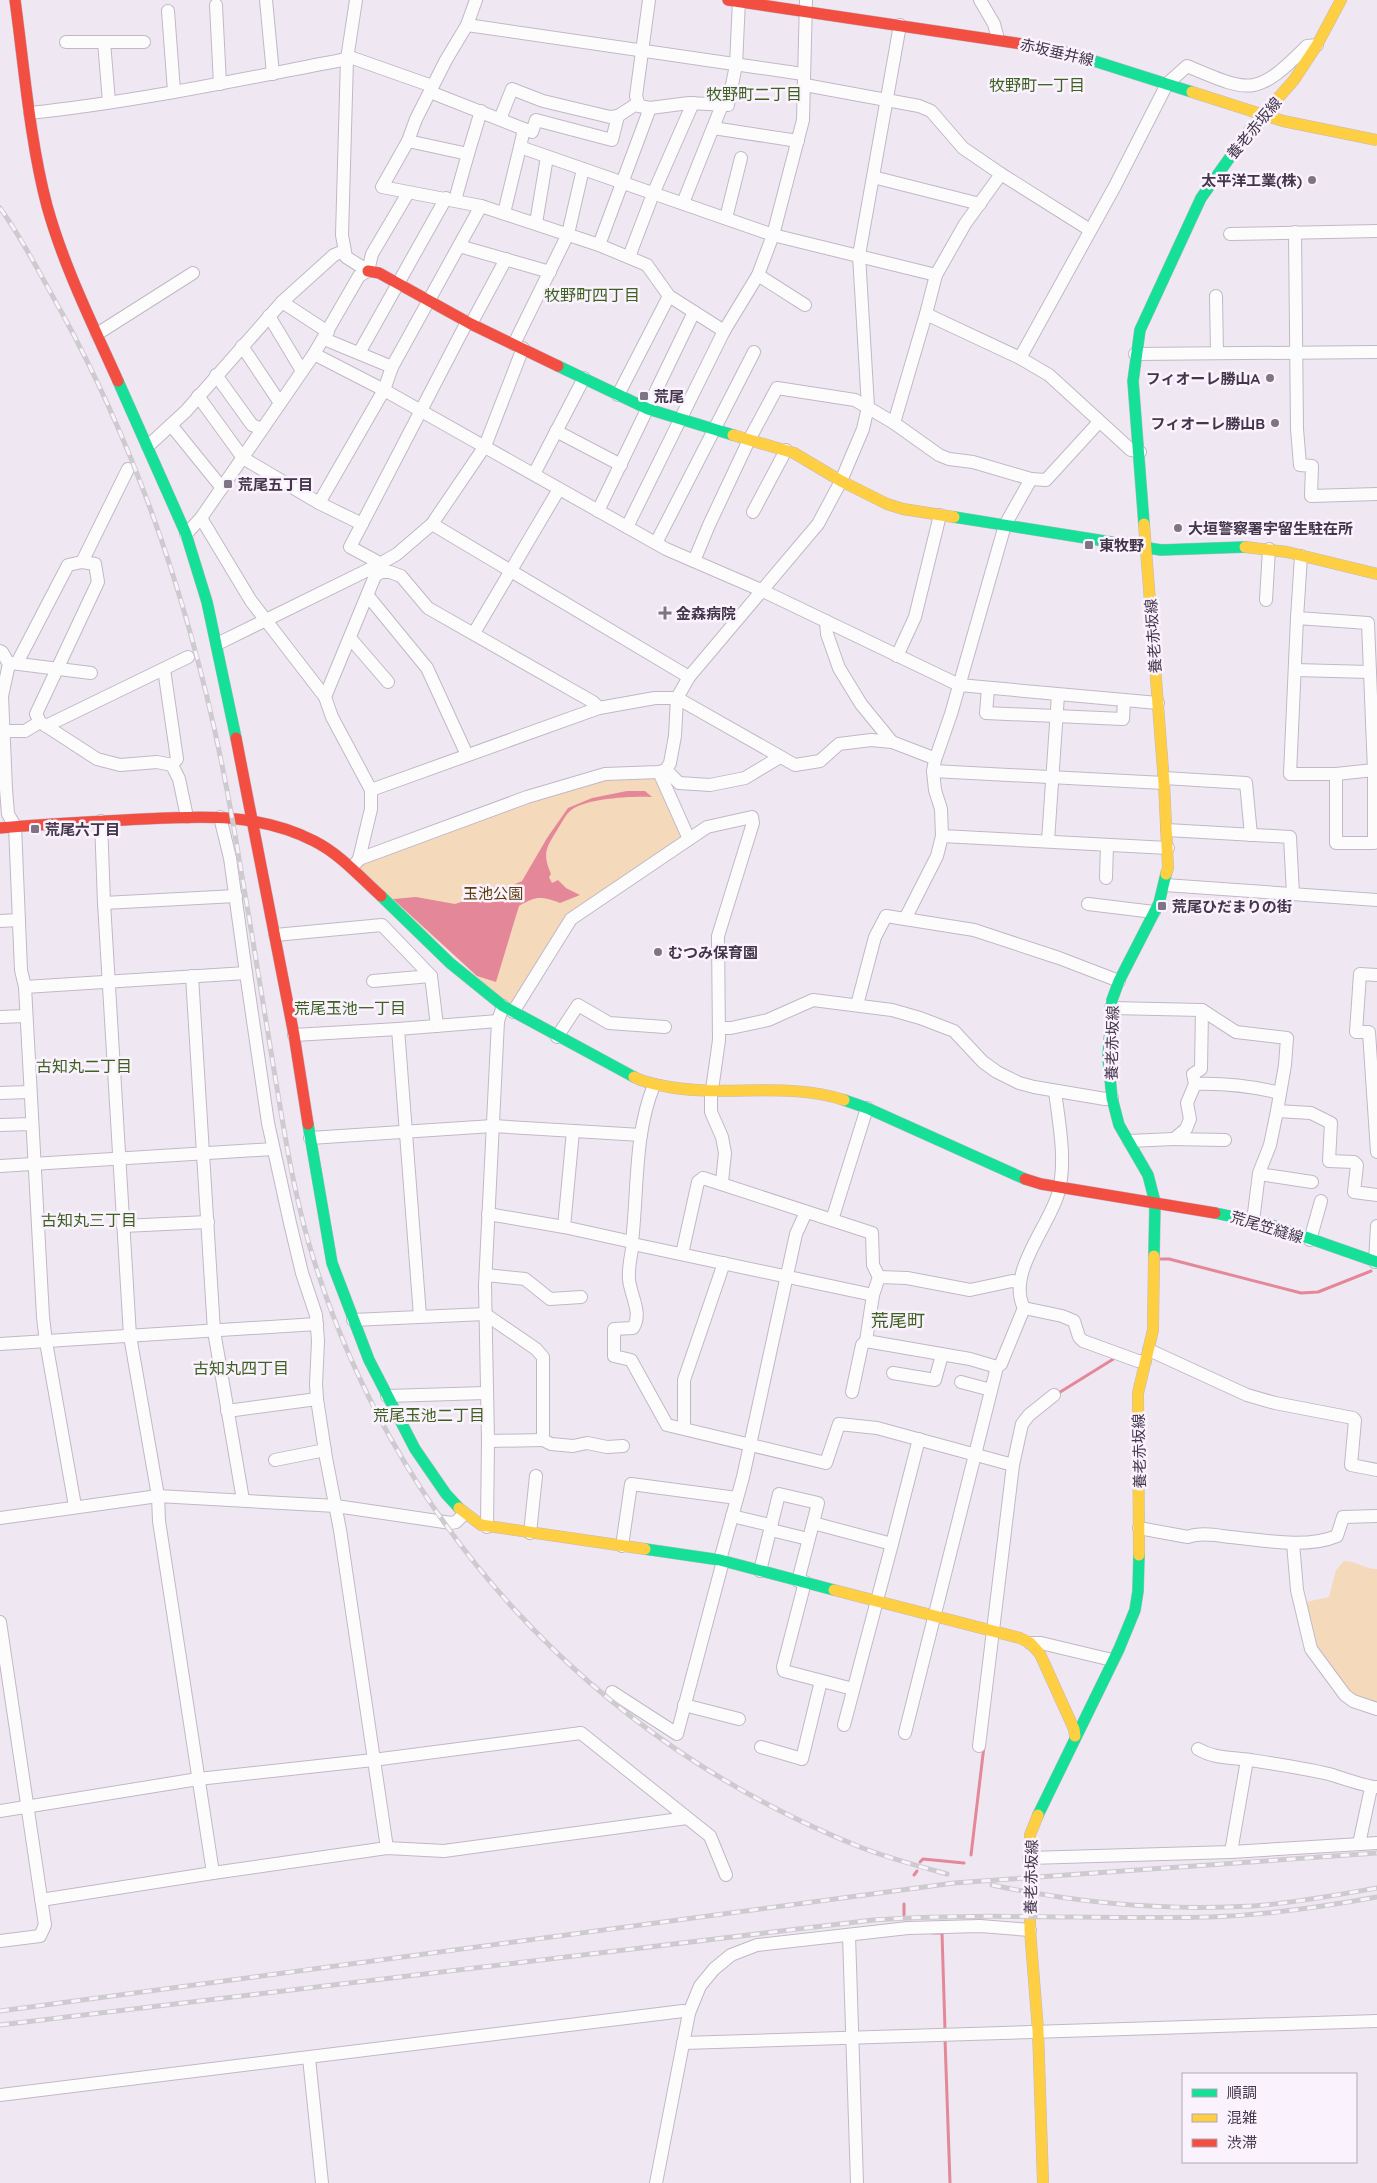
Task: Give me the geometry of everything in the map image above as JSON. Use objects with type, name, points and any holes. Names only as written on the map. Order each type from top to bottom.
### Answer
[{"type":"street","points":[[15,0],[37,158],[47,205],[66,264],[186,534],[207,602],[275,934],[332,1263],[369,1360],[415,1449],[446,1494],[464,1514],[474,1522],[487,1527],[722,1560],[993,1630],[1030,1643],[1041,1643],[1112,1660]]},
{"type":"street","points":[[266,0],[273,74]]},
{"type":"street","points":[[356,0],[347,58],[342,235],[346,257],[368,271],[379,273],[469,323],[648,409],[786,450],[886,504],[903,509],[1146,548],[1185,551],[1255,547],[1377,574]]},
{"type":"street","points":[[476,0],[468,25],[431,89],[408,141],[382,187],[481,206],[568,234],[628,257],[647,265],[669,296],[724,331]]},
{"type":"street","points":[[644,106],[636,96],[649,0]]},
{"type":"street","points":[[980,0],[994,24],[998,40]]},
{"type":"street","name":"養老赤坂線","points":[[1044,2183],[1038,2030],[1030,1930],[1030,1835],[1036,1818],[1075,1736],[1082,1726],[1112,1660],[1130,1626],[1135,1610],[1138,1591],[1139,1528],[1138,1393],[1140,1377],[1153,1330],[1155,1202],[1148,1175],[1119,1125],[1112,1098],[1108,1058],[1111,1008],[1119,981],[1154,912],[1165,884],[1168,848],[1140,452],[1133,381],[1135,354],[1140,330],[1202,198],[1241,140],[1294,80],[1317,45],[1341,0]]},
{"type":"street","points":[[500,119],[512,89],[543,101],[610,117],[618,116],[644,106],[693,103],[728,105],[736,65],[735,1]]},
{"type":"street","name":"赤坂垂井線","points":[[735,1],[805,6],[900,25],[1069,52],[1233,107],[1309,128],[1377,140]]},
{"type":"street","points":[[216,5],[220,84]]},
{"type":"street","points":[[627,527],[724,331],[758,275],[773,235],[803,120],[805,6]]},
{"type":"street","points":[[168,11],[174,91]]},
{"type":"street","points":[[468,25],[736,65],[919,106],[931,111],[963,148],[1090,230]]},
{"type":"street","points":[[662,771],[670,763],[675,736],[677,698],[689,677],[818,524],[841,481],[862,429],[868,407],[859,255],[900,25]]},
{"type":"street","points":[[66,42],[144,42]]},
{"type":"street","points":[[104,42],[109,102]]},
{"type":"street","points":[[1020,358],[1115,186],[1166,84],[1187,66],[1233,85],[1257,87],[1282,71],[1307,46],[1317,45]]},
{"type":"street","points":[[30,112],[109,102],[220,84],[347,58],[431,89],[532,132],[536,120],[612,140],[618,116]]},
{"type":"street","points":[[628,257],[693,103]]},
{"type":"street","points":[[683,203],[722,105]]},
{"type":"street","points":[[599,245],[622,184],[644,106]]},
{"type":"street","points":[[358,353],[397,283],[450,199],[468,154],[481,111]]},
{"type":"street","points":[[713,128],[798,141]]},
{"type":"street","points":[[504,213],[524,129]]},
{"type":"street","points":[[408,141],[468,154]]},
{"type":"street","points":[[520,147],[773,235],[936,275]]},
{"type":"street","points":[[536,223],[547,157]]},
{"type":"street","points":[[726,218],[742,158]]},
{"type":"street","points":[[217,644],[379,569],[432,524],[485,446],[518,346],[568,234],[583,169]]},
{"type":"street","points":[[894,423],[936,275],[965,224],[1001,174]]},
{"type":"street","points":[[874,177],[980,204]]},
{"type":"street","points":[[186,534],[201,518],[314,354],[359,276],[368,271],[372,254],[408,192]]},
{"type":"street","points":[[319,503],[384,390],[392,367],[481,206]]},
{"type":"street","points":[[1230,234],[1377,230]]},
{"type":"street","points":[[1295,232],[1297,429],[1300,464],[1312,466],[1311,496],[1377,494]]},
{"type":"street","points":[[459,246],[550,272]]},
{"type":"street","points":[[148,446],[186,411],[282,302],[334,255],[344,251]]},
{"type":"street","points":[[379,569],[376,561],[350,547],[469,323],[506,259]]},
{"type":"street","points":[[97,334],[193,273]]},
{"type":"street","points":[[758,275],[805,305]]},
{"type":"street","points":[[618,394],[669,296]]},
{"type":"street","points":[[1216,296],[1217,353]]},
{"type":"street","points":[[282,302],[326,335],[358,353],[392,367]]},
{"type":"street","points":[[598,511],[694,312]]},
{"type":"street","points":[[926,314],[1020,358],[1050,375],[1131,450],[1140,452]]},
{"type":"street","points":[[269,316],[302,371]]},
{"type":"street","points":[[242,346],[280,403]]},
{"type":"street","points":[[656,543],[754,352]]},
{"type":"street","points":[[1135,354],[1377,352]]},
{"type":"street","points":[[314,354],[422,410],[656,543],[761,590],[959,685],[1158,703]]},
{"type":"street","points":[[216,375],[252,425],[262,429]]},
{"type":"street","points":[[534,474],[584,378]]},
{"type":"street","points":[[694,561],[749,440],[777,388],[855,400],[894,423],[949,460],[973,462],[1031,479],[1046,480],[1099,422]]},
{"type":"street","points":[[198,396],[243,458],[319,503],[362,524]]},
{"type":"street","points":[[171,425],[222,488]]},
{"type":"street","points":[[556,431],[621,464]]},
{"type":"street","points":[[753,512],[786,450]]},
{"type":"street","points":[[82,562],[128,469]]},
{"type":"street","points":[[905,919],[937,856],[942,836],[941,809],[935,790],[933,771],[935,760],[959,685],[1005,525],[1031,479]]},
{"type":"street","points":[[474,633],[559,489]]},
{"type":"street","points":[[897,656],[915,617],[940,515]]},
{"type":"street","points":[[201,518],[251,601],[325,697],[332,717],[371,790],[371,809],[356,864]]},
{"type":"street","points":[[432,524],[689,677]]},
{"type":"street","points":[[1266,600],[1268,549]]},
{"type":"street","points":[[1301,556],[1290,774],[1336,774],[1374,770]]},
{"type":"street","points":[[75,1506],[46,1342],[29,1092],[25,987],[21,970],[15,826],[8,814],[2,730],[2,696],[13,663],[68,565],[82,562],[95,564],[98,582],[36,714],[43,724],[97,759],[120,765],[157,762],[172,765]]},
{"type":"street","points":[[325,697],[379,569]]},
{"type":"street","points":[[379,569],[401,576],[428,608],[593,702],[600,708]]},
{"type":"street","points":[[368,596],[427,668],[467,755]]},
{"type":"street","points":[[1297,618],[1368,623],[1376,844],[1336,844],[1336,774]]},
{"type":"street","points":[[826,621],[827,634],[839,668],[861,704],[892,742]]},
{"type":"street","points":[[350,638],[388,682]]},
{"type":"street","points":[[0,651],[13,663],[90,673]]},
{"type":"street","points":[[2,730],[25,731],[43,724],[188,657]]},
{"type":"street","points":[[164,669],[177,759],[172,765]]},
{"type":"street","points":[[1295,670],[1370,672]]},
{"type":"street","points":[[988,689],[986,713],[1056,714],[1122,719],[1124,701]]},
{"type":"street","points":[[1048,841],[1058,694]]},
{"type":"street","points":[[371,790],[600,708],[655,698],[677,698],[795,765],[820,761],[839,744],[871,740],[892,742],[931,757]]},
{"type":"street","points":[[356,864],[503,806],[605,774],[662,771],[680,783],[710,785],[745,778],[780,757]]},
{"type":"street","points":[[172,765],[179,779],[187,817]]},
{"type":"street","points":[[662,771],[689,839]]},
{"type":"street","points":[[933,771],[1051,778],[1246,783],[1251,834]]},
{"type":"street","points":[[487,1527],[488,1441],[485,1314],[498,1022],[572,919],[708,827],[752,816],[753,824],[718,936],[720,1028],[711,1112],[722,1137],[725,1153],[722,1182]]},
{"type":"street","name":"荒尾笠縫線","points":[[0,828],[187,817],[253,820],[314,842],[356,864],[394,907],[450,963],[508,1009],[617,1069],[654,1085],[688,1091],[794,1091],[831,1096],[867,1108],[1019,1176],[1060,1188],[1155,1202],[1253,1221],[1376,1262]]},
{"type":"street","points":[[220,817],[230,858],[274,1148],[302,1273],[316,1315],[318,1341],[317,1399],[324,1450],[336,1506],[387,1848]]},
{"type":"street","points":[[102,821],[104,903],[130,1336],[158,1496],[159,1520],[213,1872]]},
{"type":"street","points":[[1167,830],[1290,836],[1293,894]]},
{"type":"street","points":[[942,836],[1168,848]]},
{"type":"street","points":[[1106,878],[1107,844]]},
{"type":"street","points":[[1165,884],[1377,900]]},
{"type":"street","points":[[104,903],[236,896]]},
{"type":"street","points":[[1088,904],[1154,912]]},
{"type":"street","points":[[857,1005],[875,936],[886,916],[974,930],[1059,958],[1119,981]]},
{"type":"street","points":[[0,921],[19,920]]},
{"type":"street","points":[[275,934],[382,925],[431,976],[437,1026]]},
{"type":"street","points":[[25,987],[246,973]]},
{"type":"street","points":[[1377,975],[1360,974],[1356,1032],[1373,1032],[1377,1152]]},
{"type":"street","points":[[192,976],[214,1331],[243,1500]]},
{"type":"street","points":[[373,981],[431,976]]},
{"type":"street","points":[[720,1028],[737,1027],[768,1020],[813,1000],[905,1013],[954,1031],[983,1062],[1018,1083],[1055,1091],[1112,1098]]},
{"type":"street","points":[[557,1037],[578,1005],[610,1023],[665,1027]]},
{"type":"street","points":[[1111,1008],[1202,1010],[1236,1032],[1287,1038],[1277,1111],[1270,1145],[1259,1174],[1253,1221]]},
{"type":"street","points":[[1172,1139],[1186,1129],[1190,1119],[1187,1103],[1194,1084],[1193,1074],[1201,1069],[1202,1010]]},
{"type":"street","points":[[0,1017],[26,1016]]},
{"type":"street","points":[[294,1035],[498,1022]]},
{"type":"street","points":[[398,1029],[420,1316]]},
{"type":"street","points":[[1194,1084],[1242,1085],[1280,1093]]},
{"type":"street","points":[[654,1085],[648,1098],[641,1135],[628,1278],[636,1305],[636,1323],[633,1328],[614,1329],[614,1356],[631,1360],[666,1425],[826,1463],[839,1424],[876,1428],[1013,1465]]},
{"type":"street","points":[[905,1733],[997,1366],[1001,1364],[1024,1308],[1020,1300],[1020,1282],[1031,1249],[1049,1215],[1060,1188],[1062,1153],[1055,1091]]},
{"type":"street","points":[[0,1093],[29,1092]]},
{"type":"street","points":[[832,1220],[867,1108]]},
{"type":"street","points":[[1277,1111],[1311,1114],[1331,1123],[1329,1161],[1354,1162],[1357,1165],[1354,1192],[1377,1196]]},
{"type":"street","points":[[0,1125],[32,1124]]},
{"type":"street","points":[[310,1138],[493,1126],[641,1135]]},
{"type":"street","points":[[564,1227],[573,1131]]},
{"type":"street","points":[[1129,1141],[1172,1139],[1225,1140]]},
{"type":"street","points":[[0,1166],[274,1148]]},
{"type":"street","points":[[1259,1174],[1312,1182]]},
{"type":"street","points":[[682,1254],[698,1182],[704,1178],[722,1182],[872,1233],[873,1265],[879,1276],[873,1295],[866,1341],[862,1345],[852,1392]]},
{"type":"street","points":[[1310,1240],[1321,1201]]},
{"type":"street","points":[[612,1692],[676,1734],[722,1560],[750,1444],[796,1234],[806,1212]]},
{"type":"street","points":[[488,1214],[564,1227],[873,1295]]},
{"type":"street","points":[[123,1226],[208,1222]]},
{"type":"street","points":[[1376,1262],[1377,1226]]},
{"type":"street","points":[[684,1428],[684,1380],[724,1263]]},
{"type":"street","points":[[486,1275],[525,1279],[550,1299],[581,1297]]},
{"type":"street","points":[[879,1276],[906,1278],[970,1290],[1012,1281],[1020,1282]]},
{"type":"street","points":[[1024,1308],[1062,1316],[1074,1321],[1082,1341],[1138,1361],[1147,1355],[1247,1395],[1275,1403],[1353,1418],[1355,1420],[1351,1465],[1377,1470]]},
{"type":"street","points":[[353,1320],[485,1314],[536,1349],[543,1357],[543,1440]]},
{"type":"street","points":[[0,1344],[317,1324]]},
{"type":"street","points":[[866,1341],[970,1359],[997,1366]]},
{"type":"street","points":[[893,1374],[935,1380],[942,1355]]},
{"type":"street","points":[[961,1382],[991,1390]]},
{"type":"street","points":[[387,1396],[486,1393]]},
{"type":"street","points":[[979,1746],[1013,1465],[1022,1424],[1054,1395]]},
{"type":"street","points":[[227,1411],[317,1399]]},
{"type":"street","points":[[844,1726],[920,1439]]},
{"type":"street","points":[[488,1441],[543,1440],[551,1444],[573,1446],[587,1444],[594,1446],[622,1446]]},
{"type":"street","points":[[275,1460],[324,1450]]},
{"type":"street","points":[[530,1533],[536,1476]]},
{"type":"street","points":[[622,1546],[631,1484],[737,1498]]},
{"type":"street","points":[[760,1571],[779,1494],[818,1504],[808,1539],[783,1668],[784,1671],[853,1689]]},
{"type":"street","points":[[0,1518],[75,1506],[158,1496],[336,1506],[442,1522],[456,1522],[464,1514]]},
{"type":"street","points":[[732,1516],[808,1539]]},
{"type":"street","points":[[1139,1528],[1188,1537],[1193,1535],[1219,1535],[1293,1543],[1337,1536],[1343,1517],[1377,1516]]},
{"type":"street","points":[[813,1523],[892,1544]]},
{"type":"street","points":[[1293,1543],[1297,1590],[1311,1649],[1345,1695],[1353,1701],[1377,1709]]},
{"type":"street","points":[[0,1622],[45,1925],[40,1936],[0,1941]]},
{"type":"street","points":[[1030,1643],[1040,1654],[1074,1729],[1075,1736]]},
{"type":"street","points":[[762,1748],[802,1759],[821,1681]]},
{"type":"street","points":[[684,1705],[739,1719]]},
{"type":"street","points":[[0,1811],[198,1779],[373,1760],[581,1733],[710,1836],[726,1875]]},
{"type":"street","points":[[1198,1749],[1217,1757],[1310,1770],[1374,1787],[1360,1844]]},
{"type":"street","points":[[1231,1852],[1247,1760]]},
{"type":"street","points":[[41,1900],[213,1872],[387,1848],[444,1851],[688,1818]]},
{"type":"street","points":[[1029,1858],[1231,1852],[1377,1843]]},
{"type":"street","points":[[656,2183],[689,2013],[700,1986],[714,1969],[730,1955],[757,1945],[926,1927],[980,1926],[1030,1930]]},
{"type":"street","points":[[850,1935],[857,2183]]},
{"type":"street","points":[[0,2095],[683,2011],[689,2013]]},
{"type":"street","points":[[683,2042],[1377,2021]]},
{"type":"street","points":[[308,2058],[322,2183]]},
{"type":"green space","name":"玉池公園","points":[[657,774],[687,839],[569,918],[512,1008],[356,868],[360,861],[606,776]]},
{"type":"green space","points":[[1344,1561],[1377,1569],[1377,1704],[1359,1698],[1344,1686],[1331,1671],[1318,1648],[1306,1602],[1329,1597],[1336,1570]]},
{"type":"shaded area","points":[[627,791],[645,791],[652,797],[596,801],[576,807],[565,816],[547,848],[546,857],[551,874],[549,877],[552,883],[558,880],[566,888],[580,895],[560,903],[539,898],[519,906],[496,982],[477,976],[393,899],[416,897],[455,904],[522,881],[547,838],[568,808],[592,798]]},
{"type":"waterway","points":[[1161,1259],[1169,1259],[1301,1293],[1318,1292],[1371,1271]]},
{"type":"waterway","points":[[1057,1394],[1115,1358]]},
{"type":"waterway","points":[[971,1855],[984,1746]]},
{"type":"waterway","points":[[920,1862],[923,1859],[964,1863]]},
{"type":"waterway","points":[[914,1875],[917,1871]]},
{"type":"waterway","points":[[904,1904],[904,1915]]},
{"type":"waterway","points":[[933,1933],[942,1933],[945,2030]]},
{"type":"waterway","points":[[945,2039],[950,2183]]},
{"type":"railway","points":[[0,208],[17,233],[93,373],[146,497],[168,561],[188,625],[220,757],[238,853],[284,1132],[303,1222],[345,1345],[392,1440],[448,1528],[514,1609],[589,1682],[672,1747],[763,1802],[860,1847],[947,1874]]},
{"type":"railway","points":[[0,2011],[954,1883],[1377,1853]]},
{"type":"railway","points":[[992,1885],[1089,1901],[1187,1907],[1268,1905],[1377,1888]]},
{"type":"railway","points":[[0,2025],[873,1920],[999,1916],[1211,1917],[1294,1910],[1377,1897]]},
{"type":"traffic: fast","points":[[1029,45],[1069,53],[1192,92]]},
{"type":"traffic: fast","points":[[1144,524],[1133,381],[1140,330],[1201,198],[1248,132]]},
{"type":"traffic: fast","points":[[558,366],[648,409],[733,435]]},
{"type":"traffic: fast","points":[[118,381],[186,534],[207,602],[236,738]]},
{"type":"traffic: fast","points":[[954,517],[1161,550],[1245,547]]},
{"type":"traffic: fast","points":[[1154,1256],[1155,1202],[1148,1175],[1119,1125],[1112,1098],[1108,1058],[1112,1000],[1119,981],[1159,903],[1166,874]]},
{"type":"traffic: fast","points":[[381,896],[450,963],[503,1006],[634,1077]]},
{"type":"traffic: fast","points":[[844,1100],[867,1108],[1025,1179]]},
{"type":"traffic: fast","points":[[308,1124],[332,1263],[369,1360],[415,1449],[446,1494],[459,1508]]},
{"type":"traffic: fast","points":[[1215,1213],[1268,1224],[1377,1262]]},
{"type":"traffic: fast","points":[[645,1549],[720,1560],[834,1590]]},
{"type":"traffic: fast","points":[[1038,1815],[1119,1649],[1135,1610],[1138,1591],[1139,1555]]},
{"type":"traffic: slow","points":[[1248,132],[1294,80],[1317,45],[1341,0]]},
{"type":"traffic: slow","points":[[1192,92],[1283,121],[1377,140]]},
{"type":"traffic: slow","points":[[733,435],[794,453],[841,481],[887,504],[903,509],[954,517]]},
{"type":"traffic: slow","points":[[1144,524],[1164,783],[1168,868],[1166,874]]},
{"type":"traffic: slow","points":[[1245,547],[1287,552],[1377,574]]},
{"type":"traffic: slow","points":[[634,1077],[652,1084],[686,1089],[709,1091],[800,1091],[844,1100]]},
{"type":"traffic: slow","points":[[1139,1555],[1138,1393],[1153,1330],[1154,1256]]},
{"type":"traffic: slow","points":[[459,1508],[481,1525],[645,1549]]},
{"type":"traffic: slow","points":[[834,1590],[1020,1638],[1030,1643],[1040,1654],[1074,1729],[1075,1736]]},
{"type":"traffic: slow","points":[[1038,1815],[1030,1835],[1030,1930],[1038,2030],[1043,2183]]},
{"type":"traffic: jam","points":[[15,0],[36,156],[47,206],[70,273],[118,381]]},
{"type":"traffic: jam","points":[[728,0],[1029,45]]},
{"type":"traffic: jam","points":[[368,271],[379,273],[471,324],[558,366]]},
{"type":"traffic: jam","points":[[236,738],[294,1035],[308,1124]]},
{"type":"traffic: jam","points":[[0,828],[62,823],[197,817],[245,820],[268,824],[291,831],[323,846],[341,859],[381,896]]},
{"type":"traffic: jam","points":[[1025,1179],[1041,1184],[1215,1213]]},
{"type":"place","name":"太平洋工業(株)","points":[[1312,180]]},
{"type":"place","name":"フィオーレ勝山A","points":[[1270,378]]},
{"type":"place","name":"荒尾","points":[[644,396]]},
{"type":"place","name":"フィオーレ勝山B","points":[[1275,423]]},
{"type":"place","name":"荒尾五丁目","points":[[228,484]]},
{"type":"place","name":"大垣警察署宇留生駐在所","points":[[1178,528]]},
{"type":"place","name":"東牧野","points":[[1089,545]]},
{"type":"place","name":"金森病院","points":[[665,613]]},
{"type":"place","name":"荒尾六丁目","points":[[35,829]]},
{"type":"place","name":"荒尾ひだまりの街","points":[[1162,906]]},
{"type":"place","name":"むつみ保育園","points":[[658,952]]},
{"type":"district","name":"牧野町一丁目","points":[[1037,85]]},
{"type":"district","name":"牧野町二丁目","points":[[754,94]]},
{"type":"district","name":"牧野町四丁目","points":[[592,295]]},
{"type":"district","name":"荒尾玉池一丁目","points":[[350,1008]]},
{"type":"district","name":"古知丸二丁目","points":[[84,1066]]},
{"type":"district","name":"古知丸三丁目","points":[[89,1220]]},
{"type":"district","name":"荒尾町","points":[[898,1320]]},
{"type":"district","name":"古知丸四丁目","points":[[241,1368]]},
{"type":"district","name":"荒尾玉池二丁目","points":[[429,1415]]}]
